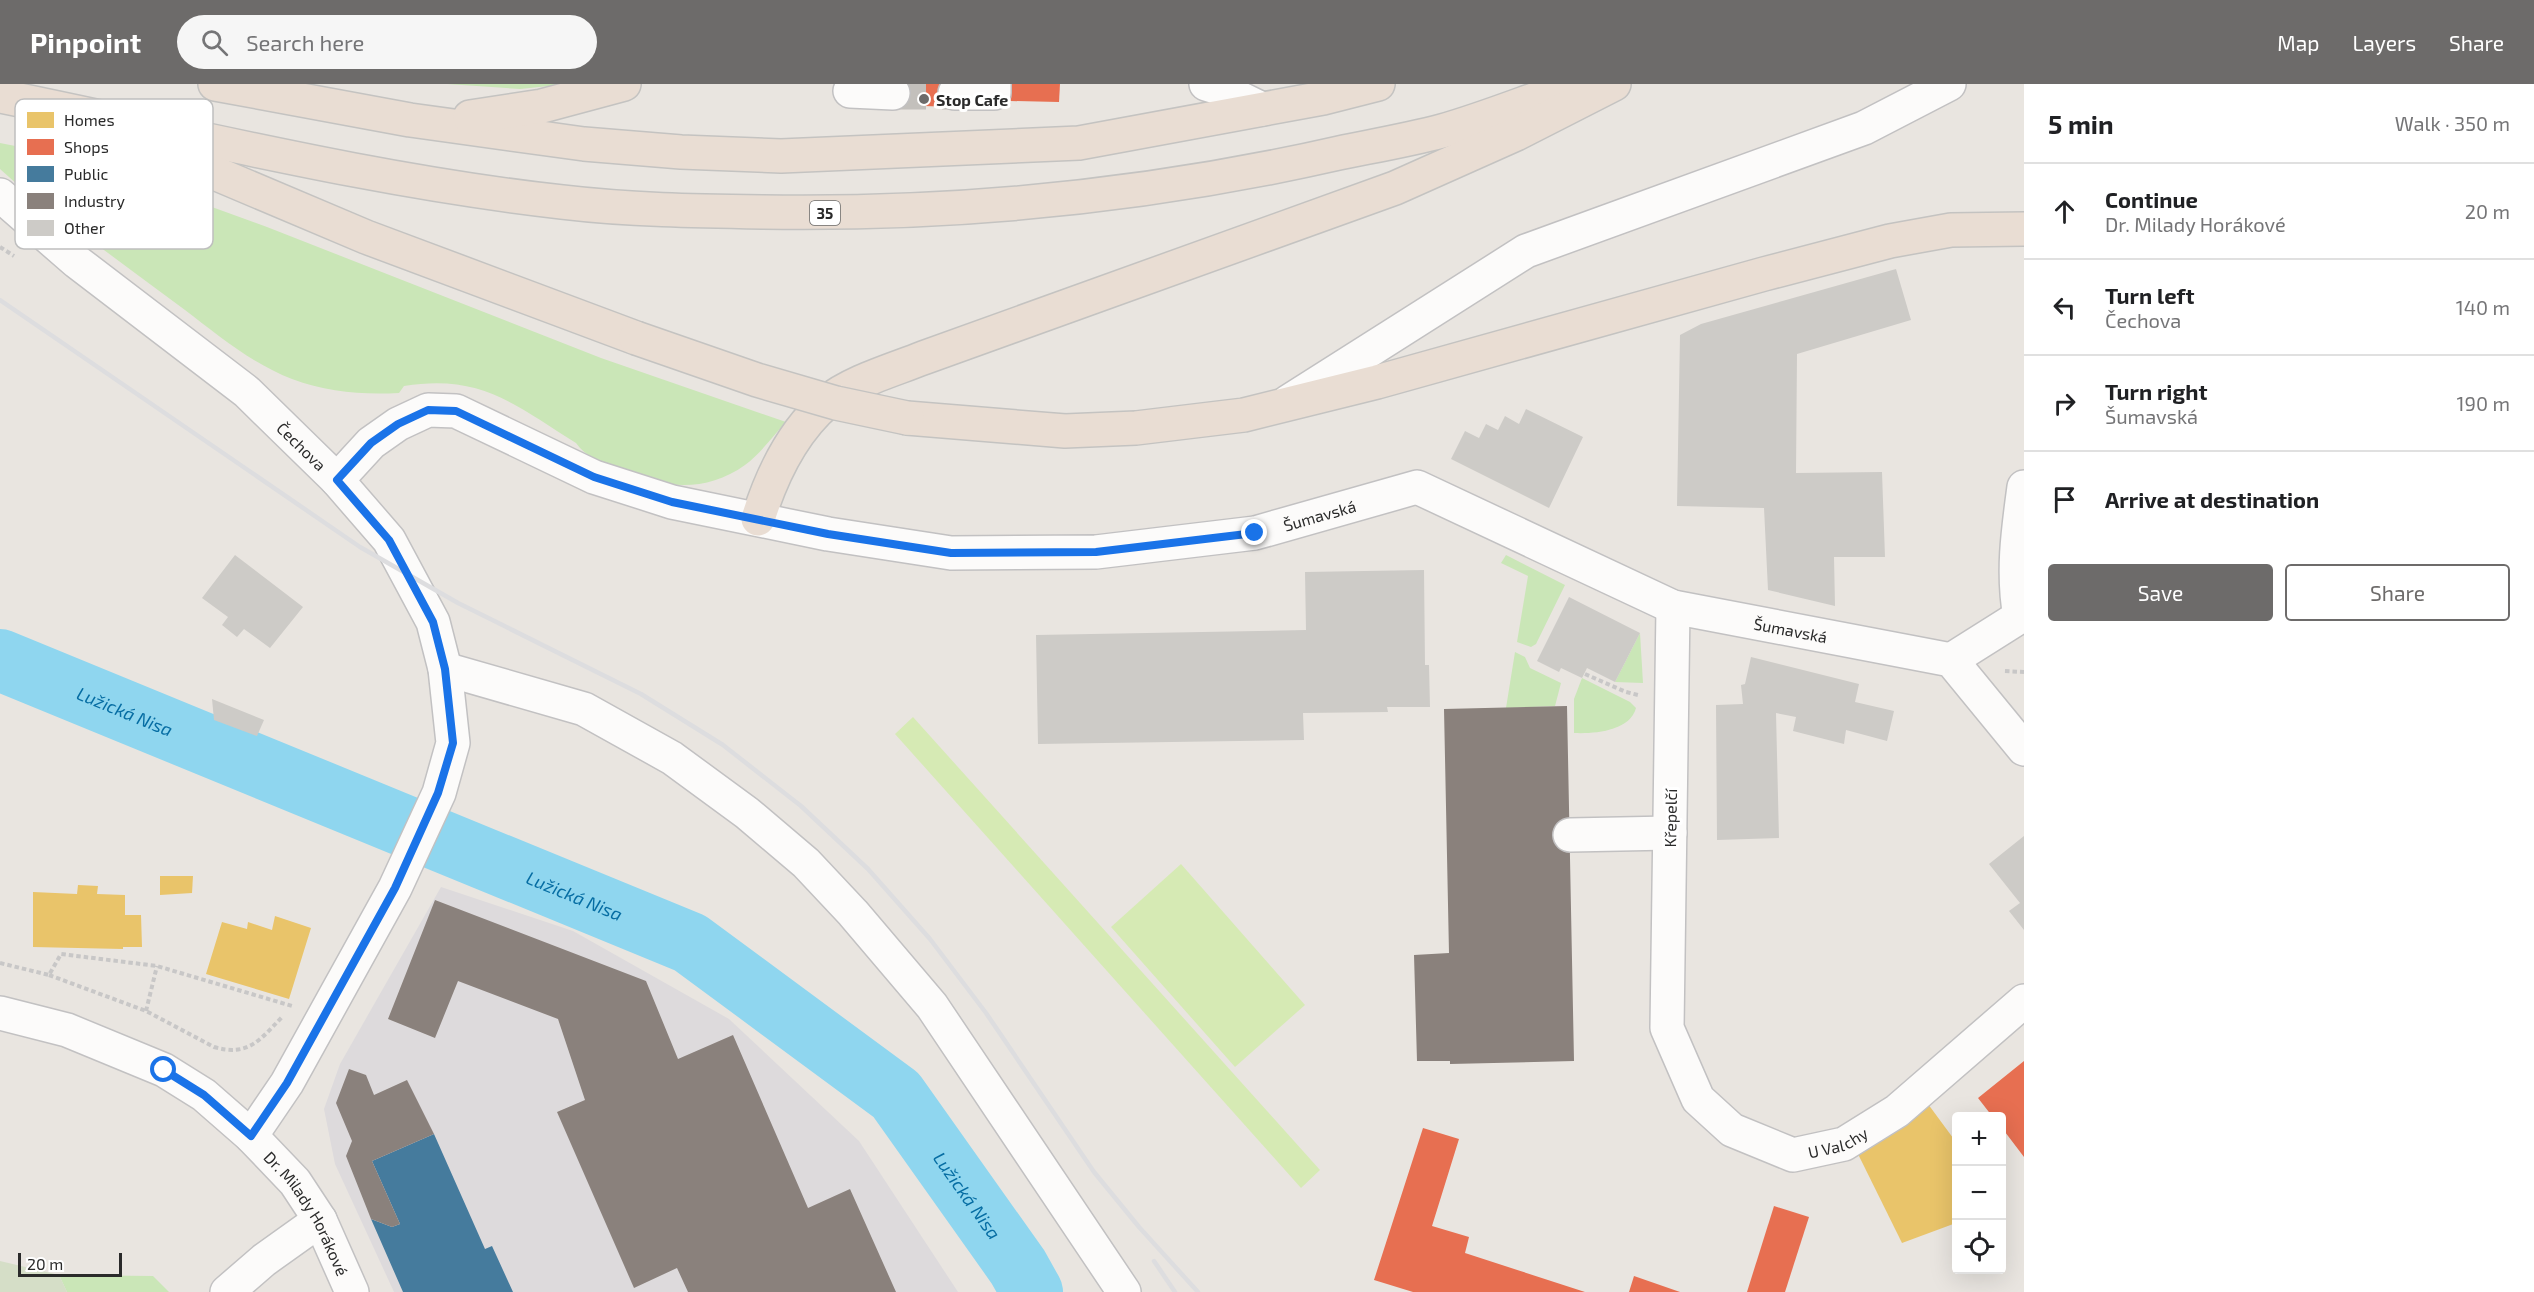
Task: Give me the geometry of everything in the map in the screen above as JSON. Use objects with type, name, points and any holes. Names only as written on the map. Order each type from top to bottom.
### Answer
[{"type":"highway","points":[[215,84],[410,120],[584,144],[681,152],[781,156],[1079,143],[1323,98],[1378,84]]},
{"type":"highway","points":[[410,120],[459,118],[508,112],[575,98],[624,84]]},
{"type":"highway","name":"35","points":[[213,140],[369,172],[563,202],[680,210],[831,213],[922,211],[1079,197],[1255,172],[1442,131],[1579,84]]},
{"type":"highway","points":[[758,519],[776,472],[807,424],[828,401],[864,381],[922,358],[1395,188],[1495,144],[1614,84]]},
{"type":"highway","name":"35","points":[[0,96],[15,99]]},
{"type":"highway","points":[[213,172],[366,237],[636,338],[757,380],[836,403],[907,418],[1065,431],[1136,428],[1244,415],[1890,241],[1951,230],[2024,229]]},
{"type":"street","points":[[955,93],[994,93],[994,84]]},
{"type":"street","points":[[1206,84],[1262,109]]},
{"type":"street","points":[[1282,406],[1526,251],[1864,128],[1949,84]]},
{"type":"street","points":[[850,91],[893,93]]},
{"type":"street","name":"Čechova","points":[[0,195],[15,208]]},
{"type":"street","name":"Čechova","points":[[62,249],[247,392],[337,480],[389,540],[433,622],[445,669],[453,743],[438,793],[395,888],[287,1083],[251,1136]]},
{"type":"street","name":"Šumavská","points":[[337,480],[371,443],[398,424],[428,410],[456,411],[594,477],[672,502],[828,534],[951,553],[1096,552],[1255,533],[1417,487],[1673,607],[1951,660]]},
{"type":"street","points":[[2024,487],[2015,589],[2022,616],[1951,660],[2024,749]]},
{"type":"street","name":"Křepelčí","points":[[1667,1028],[1673,607]]},
{"type":"street","points":[[445,669],[584,709],[672,758],[747,813],[806,863],[853,913],[933,1006],[1124,1292]]},
{"type":"street","points":[[1570,835],[1670,833]]},
{"type":"street","name":"U Valchy","points":[[1667,1028],[1698,1099],[1732,1130],[1793,1155],[1844,1144],[1897,1111],[2024,1001]]},
{"type":"street","name":"Dr. Milady Horákové","points":[[0,1013],[67,1030],[164,1070],[204,1095],[251,1136],[295,1182],[320,1220],[352,1292]]},
{"type":"street","points":[[227,1292],[264,1260],[320,1220]]},
{"type":"path","points":[[2005,670],[2024,672]]},
{"type":"path","points":[[1585,674],[1626,692],[1643,696],[1672,696]]},
{"type":"path","points":[[0,963],[49,975],[146,1011],[214,1047],[237,1050],[249,1047],[262,1038],[293,1006],[157,966],[61,954],[49,975]]},
{"type":"path","points":[[146,1011],[157,966]]},
{"type":"shaded area","points":[[441,887],[573,931],[729,1019],[859,1141],[958,1292],[394,1292],[335,1164],[324,1109],[340,1064]]},
{"type":"green space","points":[[447,84],[568,84],[520,89]]},
{"type":"green space","points":[[0,143],[15,146],[15,182],[0,169]]},
{"type":"green space","points":[[213,207],[601,358],[786,422],[756,456],[730,474],[714,481],[698,484],[666,484],[634,475],[595,459],[576,443],[534,416],[496,395],[476,388],[431,383],[404,386],[399,393],[358,393],[331,390],[277,373],[236,348],[103,249],[213,249]]},
{"type":"green space","points":[[1506,555],[1565,585],[1536,644],[1531,647],[1517,642],[1528,576],[1501,563]]},
{"type":"green space","points":[[1640,633],[1643,683],[1615,682]]},
{"type":"green space","points":[[1515,652],[1525,657],[1530,668],[1561,683],[1555,706],[1506,708]]},
{"type":"green space","points":[[1582,678],[1630,702],[1636,708],[1627,722],[1601,732],[1574,733],[1574,699]]},
{"type":"green space","points":[[913,717],[1320,1170],[1301,1188],[895,734]]},
{"type":"green space","points":[[1181,864],[1305,1005],[1235,1067],[1111,927]]},
{"type":"green space","points":[[0,1261],[59,1275],[67,1292],[0,1292]]},
{"type":"green space","points":[[59,1275],[153,1276],[169,1292],[67,1292]]},
{"type":"building: Homes","points":[[160,876],[193,876],[192,893],[160,895]]},
{"type":"building: Homes","points":[[78,885],[98,886],[97,894],[125,895],[125,915],[141,915],[142,947],[123,947],[123,949],[33,947],[33,892],[77,894]]},
{"type":"building: Homes","points":[[275,916],[311,928],[289,999],[206,974],[222,922],[247,929],[248,922],[272,930]]},
{"type":"building: Homes","points":[[1928,1104],[1952,1137],[1952,1224],[1902,1243],[1857,1152]]},
{"type":"building: Shops","name":"Stop Cafe","points":[[893,84],[956,84],[955,107],[893,105]]},
{"type":"building: Shops","points":[[1010,84],[1060,84],[1059,102],[1010,101]]},
{"type":"building: Shops","points":[[2024,1061],[2024,1157],[2006,1133],[2006,1112],[1989,1112],[1978,1098]]},
{"type":"building: Shops","points":[[1423,1128],[1459,1139],[1432,1226],[1469,1237],[1465,1253],[1585,1292],[1413,1292],[1374,1280]]},
{"type":"building: Shops","points":[[1774,1206],[1809,1217],[1785,1292],[1747,1292]]},
{"type":"building: Shops","points":[[1634,1276],[1680,1292],[1629,1292]]},
{"type":"building: Public","points":[[434,1134],[485,1249],[492,1246],[513,1292],[403,1292],[371,1219],[392,1227],[400,1224],[372,1161]]},
{"type":"building: Industry","points":[[1567,706],[1574,1061],[1450,1064],[1450,1061],[1417,1061],[1414,955],[1449,953],[1444,709]]},
{"type":"building: Industry","points":[[435,900],[646,981],[678,1059],[733,1035],[808,1208],[850,1189],[896,1292],[688,1292],[677,1268],[634,1288],[557,1112],[585,1100],[558,1019],[458,981],[435,1038],[388,1019]]},
{"type":"building: Industry","points":[[349,1069],[366,1075],[374,1095],[407,1080],[434,1134],[372,1161],[400,1224],[392,1227],[371,1219],[346,1156],[352,1141],[336,1103]]},
{"type":"building: Other","points":[[1896,269],[1911,320],[1797,354],[1796,473],[1882,472],[1885,557],[1834,557],[1835,606],[1768,590],[1764,508],[1677,506],[1680,335],[1701,324]]},
{"type":"building: Other","points":[[1526,409],[1583,437],[1549,508],[1451,459],[1465,431],[1479,438],[1486,424],[1498,430],[1505,416],[1519,424]]},
{"type":"building: Other","points":[[235,555],[303,607],[270,648],[244,629],[237,637],[222,625],[228,617],[202,598]]},
{"type":"building: Other","points":[[1424,570],[1425,665],[1429,665],[1430,707],[1387,707],[1388,712],[1303,713],[1304,740],[1038,744],[1036,635],[1306,630],[1305,572]]},
{"type":"building: Other","points":[[1569,597],[1640,633],[1615,682],[1587,668],[1582,678],[1561,668],[1559,672],[1537,661]]},
{"type":"building: Other","points":[[1751,657],[1859,684],[1855,702],[1894,711],[1887,741],[1846,730],[1844,744],[1793,731],[1796,717],[1776,713],[1779,838],[1717,840],[1716,705],[1743,704],[1741,685],[1745,684]]},
{"type":"building: Other","points":[[212,699],[264,720],[257,736],[214,720]]},
{"type":"building: Other","points":[[2024,836],[2024,930],[2009,911],[2020,903],[1989,864]]},
{"type":"waterway","name":"Lužická Nisa","points":[[0,660],[690,943],[896,1095],[1018,1267],[1032,1292]]},
{"type":"tunnel","points":[[893,93],[955,93]]},
{"type":"railway","points":[[0,300],[360,547],[458,603],[641,694],[723,745],[801,806],[868,869],[930,939],[986,1013],[1094,1172],[1139,1227],[1198,1292]]},
{"type":"railway","points":[[1154,1261],[1175,1292]]},
{"type":"place","name":"Stop Cafe","points":[[924,99]]},
{"type":"route","points":[[164,1070],[204,1095],[251,1136],[287,1083],[395,888],[438,793],[453,743],[445,669],[433,622],[389,540],[337,480],[371,443],[398,424],[428,410],[456,411],[594,477],[672,502],[828,534],[951,553],[1096,552],[1255,533]]}]
